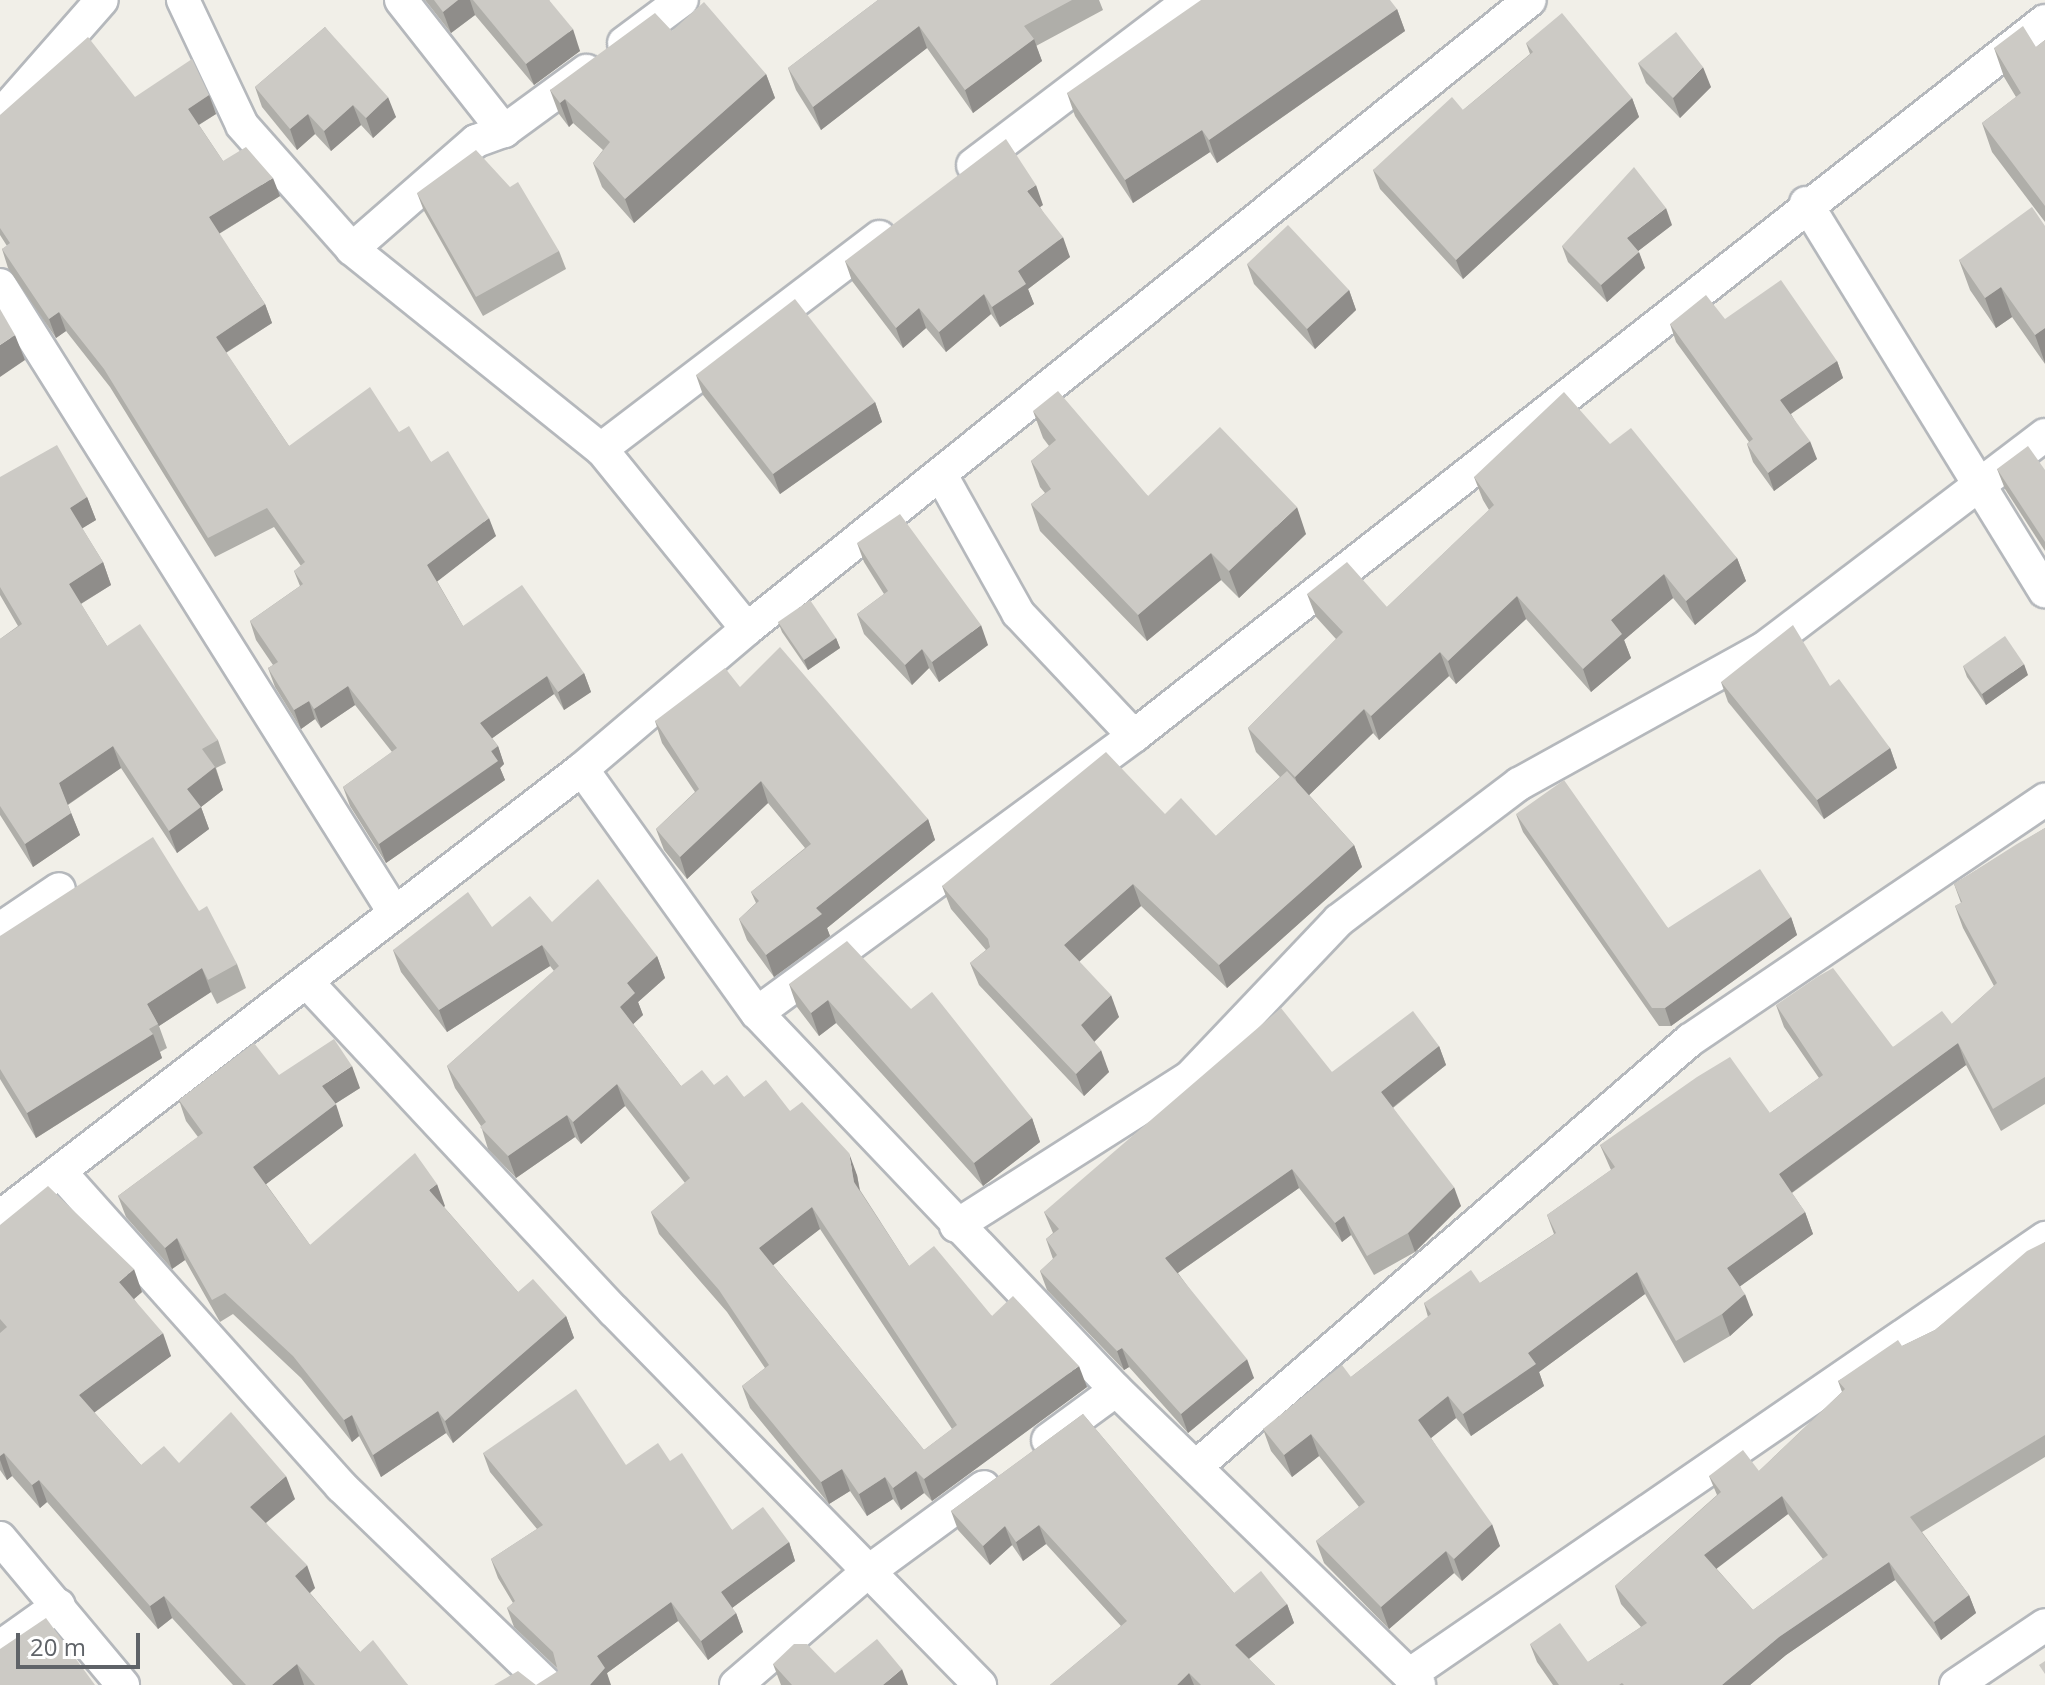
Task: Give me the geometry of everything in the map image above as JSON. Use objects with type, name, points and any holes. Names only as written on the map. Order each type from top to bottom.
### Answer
[{"type":"street","points":[[0,116],[102,0]]},
{"type":"street","points":[[183,0],[242,125],[352,249],[601,449],[747,629]]},
{"type":"street","points":[[401,0],[504,131]]},
{"type":"street","points":[[352,249],[476,141],[504,131],[682,0]]},
{"type":"street","points":[[952,181],[1190,0]]},
{"type":"street","points":[[0,1217],[62,1174],[394,912],[582,769],[747,629],[1530,0]]},
{"type":"street","points":[[757,1013],[1134,736],[1806,203],[2045,21]]},
{"type":"street","points":[[1806,203],[1973,485],[2045,591]]},
{"type":"street","points":[[601,449],[902,220]]},
{"type":"street","points":[[0,285],[394,912]]},
{"type":"street","points":[[956,1226],[1190,1077],[1339,920],[1519,784],[1763,649],[1973,485],[2045,435]]},
{"type":"street","points":[[941,475],[1018,613],[1134,736]]},
{"type":"street","points":[[582,769],[757,1013],[956,1226],[1116,1390],[1199,1464],[1414,1680],[2045,1238]]},
{"type":"street","points":[[1199,1464],[1690,1040],[2045,800]]},
{"type":"street","points":[[0,929],[59,889]]},
{"type":"street","points":[[307,982],[865,1574],[980,1685]]},
{"type":"street","points":[[62,1174],[341,1486],[547,1685]]},
{"type":"street","points":[[736,1685],[865,1574],[1116,1390]]},
{"type":"street","points":[[0,1538],[123,1685]]},
{"type":"street","points":[[0,1647],[59,1605]]},
{"type":"street","points":[[1956,1685],[2045,1625]]},
{"type":"building","points":[[434,0],[458,0],[443,12]]},
{"type":"building","points":[[473,0],[549,0],[573,29],[526,64]]},
{"type":"building","points":[[878,0],[1072,0],[1024,26],[1034,39],[965,90],[919,26],[813,107],[788,68]]},
{"type":"building","points":[[1201,0],[1390,0],[1397,9],[1209,140],[1202,130],[1125,180],[1067,93]]},
{"type":"building","points":[[704,2],[766,74],[625,199],[593,163],[610,142],[565,99],[560,103],[550,90],[655,13],[672,31]]},
{"type":"building","points":[[1562,13],[1632,98],[1456,260],[1373,170],[1452,97],[1463,110],[1533,52],[1526,43]]},
{"type":"building","points":[[2023,26],[2036,47],[2045,40],[2045,206],[1982,123],[2021,93],[1994,48]]},
{"type":"building","points":[[325,27],[388,97],[366,118],[353,105],[324,131],[308,114],[290,129],[255,87]]},
{"type":"building","points":[[1676,32],[1703,67],[1673,98],[1638,63]]},
{"type":"building","points":[[88,37],[135,97],[192,59],[209,95],[188,109],[223,161],[246,147],[273,178],[209,217],[265,304],[216,337],[289,446],[370,387],[399,432],[409,426],[431,462],[448,451],[489,518],[427,565],[463,626],[522,585],[584,673],[558,692],[547,676],[480,723],[498,746],[491,751],[498,761],[379,844],[343,787],[397,748],[348,686],[314,709],[309,701],[294,710],[268,668],[278,662],[250,621],[303,584],[294,571],[305,562],[267,508],[208,538],[104,369],[59,312],[49,319],[2,249],[10,243],[0,228],[0,115]]},
{"type":"building","points":[[1006,139],[1036,185],[1027,191],[1063,237],[1018,271],[1026,284],[992,307],[984,294],[939,332],[919,308],[896,328],[845,261]]},
{"type":"building","points":[[476,150],[510,187],[518,182],[559,251],[476,297],[417,193]]},
{"type":"building","points":[[1634,167],[1666,208],[1627,238],[1639,252],[1601,285],[1562,246]]},
{"type":"building","points":[[2032,207],[2045,226],[2045,328],[2035,335],[2001,287],[1985,298],[1959,260]]},
{"type":"building","points":[[1288,225],[1349,290],[1307,329],[1247,264]]},
{"type":"building","points":[[1781,280],[1837,361],[1780,400],[1810,441],[1768,473],[1747,444],[1753,439],[1670,324],[1706,295],[1725,319]]},
{"type":"building","points":[[795,299],[875,402],[773,474],[696,375]]},
{"type":"building","points":[[0,309],[15,335],[0,345]]},
{"type":"building","points":[[1058,391],[1148,496],[1220,427],[1297,507],[1229,571],[1211,553],[1138,615],[1031,504],[1051,489],[1031,461],[1056,440],[1033,411]]},
{"type":"building","points":[[1564,392],[1610,444],[1631,428],[1737,558],[1686,601],[1664,574],[1611,620],[1622,634],[1583,669],[1517,596],[1448,661],[1440,652],[1371,716],[1364,709],[1295,777],[1248,728],[1343,632],[1307,594],[1347,562],[1387,607],[1494,505],[1474,477]]},
{"type":"building","points":[[57,445],[87,497],[70,508],[103,562],[69,584],[107,646],[140,624],[218,740],[202,749],[215,767],[187,789],[201,807],[169,831],[113,746],[59,783],[71,813],[25,844],[0,806],[0,639],[22,624],[0,587],[0,477]]},
{"type":"building","points":[[2028,446],[2045,470],[2045,542],[1997,469]]},
{"type":"building","points":[[900,514],[981,625],[932,662],[922,649],[905,665],[857,614],[888,591],[857,543]]},
{"type":"building","points":[[810,600],[836,638],[804,660],[778,622]]},
{"type":"building","points":[[1793,625],[1830,686],[1839,679],[1890,748],[1817,800],[1721,682]]},
{"type":"building","points":[[2005,636],[2024,664],[1982,694],[1963,666]]},
{"type":"building","points":[[780,647],[928,819],[816,908],[822,914],[766,955],[739,919],[759,901],[751,892],[811,844],[761,781],[680,857],[656,829],[699,789],[655,721],[725,668],[740,687]]},
{"type":"building","points":[[1106,752],[1165,814],[1181,798],[1216,836],[1287,771],[1354,845],[1219,965],[1133,884],[1064,945],[1111,995],[1081,1025],[1101,1050],[1076,1074],[970,963],[990,947],[988,939],[942,886]]},
{"type":"building","points":[[1564,780],[1668,928],[1760,869],[1791,917],[1665,1008],[1652,1008],[1516,814]]},
{"type":"building","points":[[2045,828],[2045,1077],[1993,1109],[1958,1043],[1779,1174],[1805,1212],[1727,1268],[1745,1294],[1722,1314],[1676,1341],[1637,1272],[1528,1353],[1536,1364],[1463,1414],[1448,1396],[1418,1420],[1492,1524],[1454,1559],[1446,1551],[1381,1607],[1316,1541],[1365,1502],[1311,1434],[1284,1455],[1263,1429],[1342,1365],[1351,1377],[1431,1314],[1424,1303],[1471,1270],[1480,1283],[1556,1233],[1547,1215],[1615,1167],[1600,1145],[1697,1077],[1730,1057],[1770,1113],[1823,1075],[1776,1005],[1817,977],[1833,968],[1893,1047],[1942,1011],[1952,1024],[1997,983],[1955,906],[1962,902],[1954,884]]},
{"type":"building","points":[[153,837],[199,911],[207,906],[237,964],[208,980],[202,968],[147,1004],[158,1024],[149,1029],[153,1034],[27,1113],[0,1069],[0,936]]},
{"type":"building","points":[[598,879],[657,956],[627,983],[635,993],[620,1007],[681,1086],[702,1070],[714,1085],[727,1075],[744,1097],[766,1080],[790,1111],[802,1102],[849,1153],[854,1182],[909,1266],[934,1246],[992,1316],[1013,1296],[1079,1366],[924,1479],[916,1471],[893,1488],[885,1477],[859,1494],[842,1469],[821,1482],[742,1386],[769,1365],[719,1290],[651,1212],[690,1178],[617,1084],[573,1122],[567,1115],[508,1156],[480,1127],[486,1122],[447,1066],[559,966],[542,945],[439,1010],[393,950],[468,892],[492,927],[530,896],[552,922]],"holes":[[[812,1207],[957,1425],[924,1450],[759,1248]]]},
{"type":"building","points":[[847,941],[911,1009],[932,992],[1032,1118],[974,1163],[828,1000],[811,1013],[789,984]]},
{"type":"building","points":[[1281,1008],[1332,1072],[1413,1011],[1439,1046],[1381,1092],[1454,1187],[1408,1233],[1367,1256],[1344,1216],[1335,1223],[1292,1169],[1165,1258],[1247,1359],[1181,1414],[1122,1348],[1117,1351],[1040,1271],[1057,1255],[1046,1239],[1059,1229],[1044,1212]]},
{"type":"building","points":[[334,1039],[352,1066],[322,1086],[336,1104],[253,1167],[310,1245],[415,1153],[437,1184],[429,1190],[518,1292],[533,1279],[566,1316],[445,1421],[438,1411],[373,1455],[352,1415],[344,1420],[293,1356],[225,1293],[212,1300],[177,1238],[165,1248],[118,1196],[203,1133],[179,1100],[254,1043],[279,1075]]},
{"type":"building","points":[[48,1186],[134,1269],[119,1282],[163,1333],[79,1395],[141,1465],[164,1446],[179,1463],[231,1412],[286,1476],[250,1507],[307,1565],[295,1576],[360,1652],[373,1640],[408,1685],[315,1685],[297,1664],[272,1685],[246,1685],[164,1596],[150,1606],[39,1480],[32,1485],[4,1453],[0,1456],[0,1333],[7,1327],[0,1319],[0,1225]]},
{"type":"building","points":[[2045,1242],[2045,1435],[1910,1517],[1969,1595],[1934,1622],[1889,1562],[1779,1637],[1722,1685],[1559,1685],[1530,1644],[1560,1623],[1588,1662],[1647,1623],[1615,1586],[1721,1492],[1709,1476],[1743,1450],[1759,1471],[1845,1389],[1838,1381],[1898,1340],[1902,1346],[1935,1330],[2027,1251]],"holes":[[[1782,1496],[1828,1555],[1753,1610],[1704,1555]]]},
{"type":"building","points":[[576,1389],[626,1465],[658,1443],[670,1461],[682,1453],[732,1530],[763,1507],[789,1542],[721,1592],[736,1613],[701,1641],[671,1602],[597,1656],[605,1668],[590,1685],[536,1685],[558,1671],[553,1652],[507,1608],[515,1601],[491,1559],[543,1525],[483,1453]]},
{"type":"building","points":[[1083,1414],[1234,1593],[1261,1571],[1287,1604],[1235,1645],[1275,1685],[1201,1685],[1189,1673],[1177,1685],[1050,1685],[1127,1621],[1039,1525],[1016,1542],[1005,1526],[983,1546],[951,1511]]},
{"type":"building","points":[[46,1618],[95,1685],[0,1685],[0,1649]]},
{"type":"building","points":[[877,1639],[902,1669],[883,1685],[792,1685],[773,1664],[794,1644],[807,1644],[835,1673]]},
{"type":"building","points":[[518,1671],[536,1685],[494,1685]]}]
